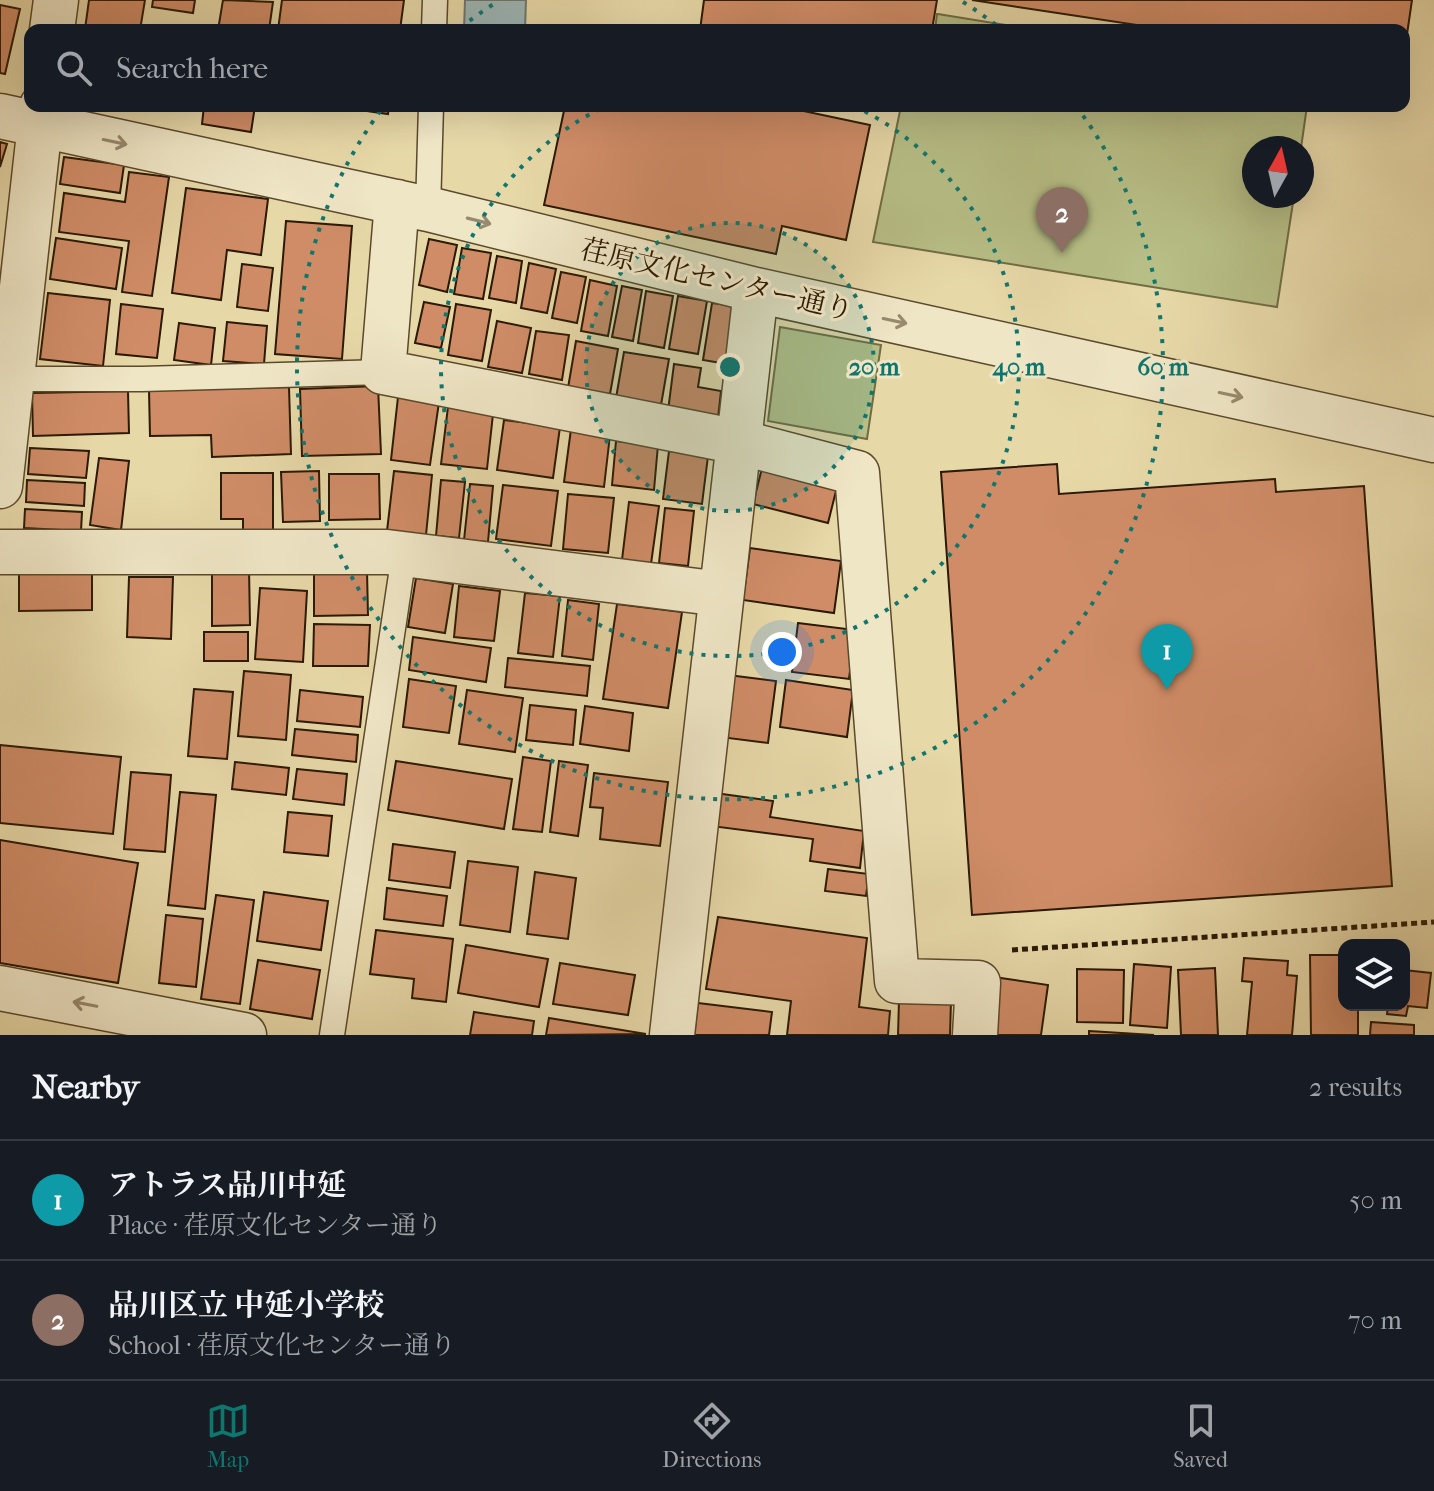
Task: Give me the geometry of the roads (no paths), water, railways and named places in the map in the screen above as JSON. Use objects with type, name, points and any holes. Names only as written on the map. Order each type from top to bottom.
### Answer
[{"type":"street","points":[[53,24],[56,0]]},
{"type":"street","points":[[0,486],[27,116]]},
{"type":"street","name":"荏原文化センター通り","points":[[27,116],[412,205],[756,290],[1434,440]]},
{"type":"street","points":[[412,205],[383,372],[739,442],[857,473],[897,981],[978,983],[975,1035]]},
{"type":"street","points":[[672,1035],[756,290]]},
{"type":"street","points":[[0,552],[387,552],[721,594]]},
{"type":"street","points":[[0,988],[139,1025],[244,1035]]},
{"type":"lane","points":[[434,24],[435,0]]},
{"type":"lane","points":[[412,205],[430,112]]},
{"type":"lane","points":[[6,378],[142,379],[383,372]]},
{"type":"lane","points":[[332,1035],[404,555]]},
{"type":"water","points":[[465,0],[526,0],[525,24],[464,24]]},
{"type":"place","name":"品川区立 中延小学校","points":[[1062,253]]},
{"type":"place","name":"アトラス品川中延","points":[[1167,690]]}]
